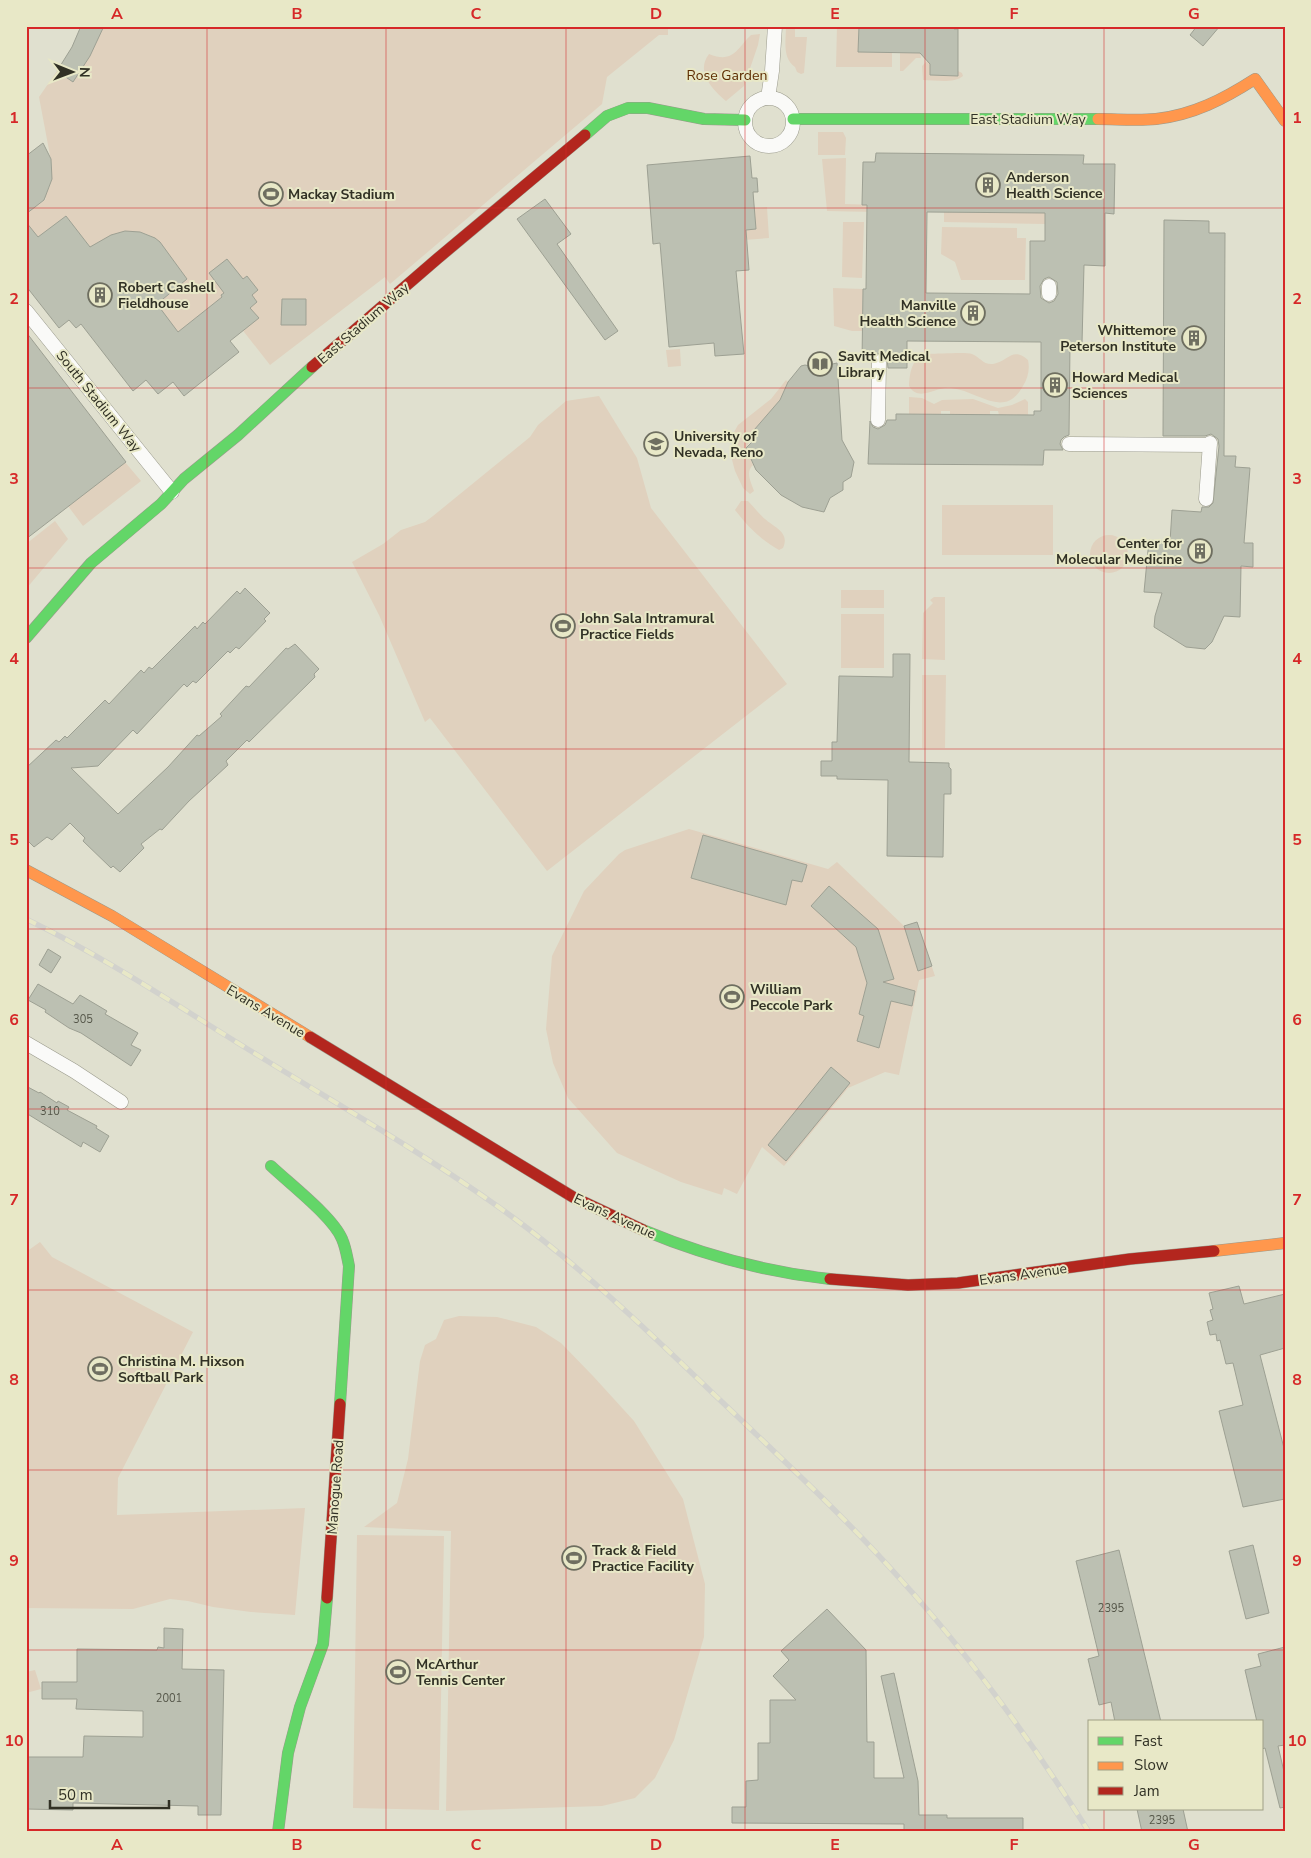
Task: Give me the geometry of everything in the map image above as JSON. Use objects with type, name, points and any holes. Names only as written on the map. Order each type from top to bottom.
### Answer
[{"type":"street","points":[[768,98],[775,26]]},
{"type":"street","name":"East Stadium Way","points":[[793,119],[1131,119],[1173,117],[1206,108],[1255,79],[1274,102],[1285,121]]},
{"type":"street","points":[[768,98],[782,101],[787,106],[793,119],[790,133],[786,139],[772,146],[757,142],[750,137],[745,126],[745,120],[754,102],[768,98]]},
{"type":"street","name":"East Stadium Way","points":[[26,638],[91,562],[161,504],[184,479],[238,435],[377,311],[607,116],[628,107],[641,107],[689,117],[745,120]]},
{"type":"street","name":"South Stadium Way","points":[[26,311],[172,492]]},
{"type":"street","points":[[878,420],[879,362]]},
{"type":"street","points":[[1069,444],[1210,444],[1206,499]]},
{"type":"street","name":"Evans Avenue","points":[[26,870],[112,916],[573,1197],[651,1235],[720,1258],[758,1268],[814,1278],[873,1284],[920,1284],[988,1280],[1110,1262],[1285,1243]]},
{"type":"street","points":[[26,1043],[74,1071],[121,1102]]},
{"type":"street","name":"Manogue Road","points":[[271,1166],[333,1223],[342,1238],[349,1266],[326,1634],[322,1653],[301,1704],[286,1758],[278,1832]]},
{"type":"green space","name":"Mackay Stadium","points":[[104,26],[668,26],[668,35],[659,35],[607,77],[602,104],[390,284],[385,277],[270,365],[219,300],[178,332],[157,304],[187,279],[160,242],[152,236],[143,233],[125,232],[107,237],[91,248],[66,216],[38,237],[26,223],[26,214],[46,199],[44,196],[50,186],[52,166],[39,97],[57,71],[73,81],[90,56]]},
{"type":"green space","points":[[786,26],[795,26],[795,37],[807,37],[804,73],[797,72],[786,54]]},
{"type":"green space","points":[[837,26],[859,26],[858,52],[892,53],[892,67],[836,67]]},
{"type":"green space","name":"Rose Garden","points":[[760,34],[744,86],[726,101],[707,80],[704,67],[705,61],[709,54],[717,57],[730,56],[751,35]]},
{"type":"green space","points":[[900,53],[920,53],[921,58],[916,58],[903,71],[900,71]]},
{"type":"green space","points":[[927,61],[930,64],[930,75],[957,76],[958,71],[963,76],[949,81],[923,80],[922,66]]},
{"type":"green space","points":[[818,132],[843,132],[846,138],[845,155],[818,155]]},
{"type":"green space","points":[[846,158],[845,204],[875,205],[875,212],[827,211],[822,159]]},
{"type":"green space","points":[[767,207],[769,238],[744,240],[740,231],[756,229],[754,208]]},
{"type":"green space","points":[[944,212],[1046,213],[1045,224],[944,222]]},
{"type":"green space","points":[[843,222],[864,222],[862,278],[842,277]]},
{"type":"green space","points":[[942,227],[1017,228],[1017,238],[1026,238],[1025,280],[961,280],[955,262],[941,254]]},
{"type":"green space","points":[[833,288],[863,289],[862,331],[852,331],[834,326]]},
{"type":"green space","points":[[680,349],[681,366],[668,367],[666,350]]},
{"type":"green space","points":[[969,353],[984,362],[993,364],[1018,354],[1028,360],[1029,367],[1023,386],[1016,396],[1008,401],[990,401],[951,388],[923,394],[918,393],[909,386],[911,370],[915,361],[929,354]]},
{"type":"green space","points":[[786,380],[788,382],[780,400],[748,437],[750,441],[746,448],[753,465],[749,474],[754,491],[750,494],[743,488],[735,471],[731,456],[733,434],[738,425],[771,399]]},
{"type":"green space","name":"John Sala Intramural Practice Fields","points":[[599,396],[637,458],[651,508],[787,684],[547,871],[430,718],[425,722],[379,615],[352,562],[383,544],[401,530],[425,522],[433,516],[530,437],[538,425],[566,401]]},
{"type":"green space","points":[[909,397],[922,398],[934,404],[942,400],[973,399],[998,408],[1012,405],[1025,399],[1028,402],[1028,415],[999,415],[998,411],[990,411],[990,415],[950,414],[950,411],[941,411],[941,414],[909,414]]},
{"type":"green space","points":[[125,462],[141,481],[83,526],[68,506]]},
{"type":"green space","points":[[741,501],[748,501],[783,534],[785,543],[783,548],[779,550],[772,546],[755,533],[745,522],[735,510]]},
{"type":"green space","points":[[942,505],[1053,505],[1053,555],[942,555]]},
{"type":"green space","points":[[55,521],[68,539],[26,589],[26,544]]},
{"type":"green space","points":[[1109,535],[1123,540],[1128,554],[1123,568],[1109,573],[1095,568],[1090,554],[1095,540]]},
{"type":"green space","points":[[841,590],[884,590],[884,608],[841,608]]},
{"type":"green space","points":[[934,597],[945,597],[945,660],[922,659],[923,613],[933,603],[930,600]]},
{"type":"green space","points":[[841,614],[884,614],[884,668],[841,668]]},
{"type":"green space","points":[[922,675],[946,675],[945,748],[922,748]]},
{"type":"green space","name":"William Peccole Park","points":[[689,829],[828,869],[837,862],[904,926],[917,922],[935,976],[919,980],[899,1075],[885,1072],[848,1088],[784,1166],[762,1147],[737,1194],[724,1188],[722,1195],[681,1182],[617,1153],[568,1098],[553,1063],[546,1029],[552,956],[584,891],[625,850]]},
{"type":"green space","points":[[40,1242],[52,1257],[193,1332],[118,1478],[117,1515],[305,1508],[295,1615],[251,1612],[170,1599],[133,1609],[26,1608],[26,1252]]},
{"type":"green space","name":"Track & Field Practice Facility","points":[[459,1316],[497,1317],[536,1327],[561,1343],[634,1421],[683,1499],[705,1584],[704,1637],[674,1740],[655,1778],[635,1798],[602,1806],[446,1811],[451,1531],[364,1527],[397,1503],[408,1459],[420,1361],[425,1345],[436,1339],[444,1320]]},
{"type":"green space","name":"McArthur Tennis Center","points":[[357,1535],[444,1536],[439,1810],[353,1808]]},
{"type":"green space","points":[[35,1670],[41,1689],[26,1693],[26,1672]]},
{"type":"building","points":[[81,26],[104,26],[90,56],[73,82],[57,71],[72,47]]},
{"type":"building","points":[[859,26],[954,26],[954,29],[958,29],[958,76],[930,75],[930,64],[920,53],[858,52]]},
{"type":"building","points":[[1197,26],[1220,26],[1203,46],[1190,35]]},
{"type":"building","points":[[43,143],[51,159],[52,179],[44,200],[26,214],[26,156]]},
{"type":"building","points":[[876,153],[1084,155],[1083,164],[1115,164],[1114,214],[1105,213],[1105,266],[1084,265],[1082,343],[1070,343],[1069,435],[1061,440],[1060,444],[1063,450],[1044,450],[1043,465],[868,464],[870,421],[873,427],[878,429],[885,425],[887,420],[896,420],[896,414],[1034,415],[1034,411],[1041,411],[1041,342],[907,341],[907,368],[888,368],[887,358],[880,353],[874,355],[870,361],[862,361],[863,289],[866,289],[867,205],[862,205],[863,162],[875,162]],"holes":[[[927,212],[1045,213],[1045,241],[1030,241],[1030,294],[926,293]],[[1049,277],[1057,282],[1058,294],[1054,301],[1049,303],[1041,298],[1040,286],[1044,279]]]},
{"type":"building","points":[[750,156],[752,178],[757,178],[758,192],[753,192],[756,229],[746,230],[749,270],[736,271],[744,354],[715,356],[714,343],[669,347],[660,243],[653,244],[647,165]]},
{"type":"building","points":[[545,199],[571,234],[557,244],[618,331],[605,340],[517,219]]},
{"type":"building","name":"Robert Cashell Fieldhouse","points":[[66,216],[90,247],[111,235],[125,231],[140,232],[160,242],[187,279],[157,304],[178,332],[222,297],[221,295],[224,293],[209,273],[227,259],[243,279],[247,276],[258,290],[252,295],[257,302],[250,308],[259,318],[230,341],[239,352],[184,396],[173,382],[158,394],[146,380],[133,391],[81,324],[76,328],[69,320],[59,328],[26,286],[26,222],[38,237]]},
{"type":"building","points":[[1164,220],[1209,221],[1209,233],[1225,233],[1224,456],[1236,456],[1235,467],[1250,468],[1244,543],[1253,543],[1253,567],[1241,566],[1240,617],[1224,616],[1212,642],[1205,649],[1186,647],[1154,627],[1155,616],[1162,593],[1144,592],[1149,540],[1170,542],[1172,510],[1201,512],[1202,507],[1209,507],[1213,503],[1219,446],[1218,439],[1211,434],[1205,436],[1163,436]]},
{"type":"building","points":[[282,299],[306,299],[306,325],[281,325]]},
{"type":"building","points":[[26,332],[126,462],[26,539]]},
{"type":"building","points":[[837,363],[842,440],[854,462],[851,477],[843,482],[843,490],[830,498],[824,512],[802,507],[781,495],[756,470],[746,448],[752,442],[748,437],[780,400],[788,382],[801,366]]},
{"type":"building","points":[[245,588],[270,613],[264,619],[266,621],[239,649],[236,647],[230,653],[228,651],[196,683],[193,681],[187,687],[184,684],[137,734],[133,730],[98,766],[71,768],[118,814],[168,767],[197,735],[199,736],[222,716],[220,714],[246,686],[249,687],[286,648],[288,649],[295,644],[319,669],[314,674],[315,677],[249,742],[247,740],[226,761],[228,765],[189,801],[162,830],[160,829],[141,844],[144,848],[120,872],[113,866],[111,868],[83,841],[85,838],[70,823],[52,840],[47,837],[34,847],[26,839],[26,768],[56,740],[59,742],[65,736],[67,738],[105,700],[109,704],[141,670],[144,673],[149,667],[152,669],[195,626],[197,629],[203,622],[205,624],[237,591],[240,594]]},
{"type":"building","points":[[893,654],[910,654],[909,762],[949,763],[951,769],[951,794],[944,794],[943,857],[887,856],[888,780],[837,779],[837,776],[821,776],[821,761],[832,761],[832,742],[837,742],[839,676],[893,677]]},
{"type":"building","points":[[703,835],[807,865],[802,882],[792,880],[786,905],[691,878]]},
{"type":"building","points":[[829,886],[878,929],[894,979],[883,982],[915,991],[912,1006],[891,1001],[879,1048],[857,1041],[864,1016],[859,1014],[867,983],[856,947],[811,906]]},
{"type":"building","points":[[917,922],[932,966],[918,971],[904,926]]},
{"type":"building","points":[[48,949],[61,957],[51,973],[39,965]]},
{"type":"building","points":[[38,984],[73,1004],[80,995],[107,1011],[105,1014],[138,1033],[131,1045],[141,1050],[131,1066],[28,1000]]},
{"type":"building","points":[[831,1067],[850,1083],[786,1161],[768,1145]]},
{"type":"building","points":[[26,1086],[57,1103],[58,1101],[69,1107],[67,1110],[97,1126],[96,1128],[109,1136],[100,1152],[83,1142],[81,1147],[26,1113]]},
{"type":"building","points":[[1239,1286],[1244,1304],[1285,1294],[1285,1348],[1260,1355],[1285,1452],[1285,1499],[1243,1507],[1219,1411],[1243,1405],[1233,1363],[1226,1364],[1220,1340],[1217,1341],[1216,1334],[1210,1335],[1207,1322],[1213,1320],[1210,1310],[1213,1309],[1209,1293]]},
{"type":"building","points":[[1253,1545],[1269,1613],[1246,1619],[1229,1551]]},
{"type":"building","points":[[1119,1550],[1161,1720],[1115,1720],[1111,1702],[1099,1705],[1088,1659],[1099,1656],[1076,1561]]},
{"type":"building","points":[[827,1609],[866,1650],[867,1742],[874,1742],[874,1778],[904,1778],[881,1676],[894,1673],[918,1781],[919,1815],[947,1815],[947,1818],[1023,1818],[1023,1832],[904,1832],[904,1824],[732,1823],[732,1807],[746,1807],[746,1781],[758,1780],[758,1743],[770,1743],[770,1700],[796,1700],[773,1676],[789,1660],[781,1651]]},
{"type":"building","points":[[164,1628],[183,1629],[182,1669],[224,1670],[221,1815],[198,1815],[198,1806],[73,1803],[73,1810],[26,1809],[26,1757],[83,1757],[84,1736],[143,1737],[143,1711],[76,1709],[77,1699],[42,1699],[42,1682],[77,1682],[77,1649],[157,1650],[158,1647],[164,1648]]},
{"type":"building","points":[[1285,1647],[1285,1745],[1278,1746],[1285,1776],[1285,1807],[1280,1808],[1264,1748],[1264,1720],[1257,1720],[1245,1670],[1261,1666],[1258,1654]]},
{"type":"building","points":[[1137,1810],[1183,1810],[1188,1832],[1142,1832]]},
{"type":"railway","points":[[26,919],[86,950],[144,984],[411,1149],[500,1208],[586,1276],[641,1325],[790,1466],[836,1511],[902,1581],[953,1640],[1001,1702],[1089,1832]]},
{"type":"traffic: fast","points":[[585,135],[607,116],[628,108],[648,108],[704,119],[745,120]]},
{"type":"traffic: fast","points":[[793,119],[1098,119]]},
{"type":"traffic: fast","points":[[26,638],[91,563],[161,504],[184,479],[238,435],[312,367]]},
{"type":"traffic: fast","points":[[271,1166],[330,1221],[342,1239],[349,1266],[340,1404]]},
{"type":"traffic: fast","points":[[643,1230],[712,1255],[782,1272],[830,1279]]},
{"type":"traffic: fast","points":[[278,1832],[288,1753],[300,1707],[323,1644],[327,1598]]},
{"type":"traffic: slow","points":[[1098,119],[1149,120],[1183,114],[1208,105],[1255,79],[1285,121]]},
{"type":"traffic: slow","points":[[26,870],[112,916],[310,1037]]},
{"type":"traffic: slow","points":[[1214,1251],[1285,1243]]},
{"type":"traffic: jam","points":[[312,367],[585,135]]},
{"type":"traffic: jam","points":[[310,1037],[573,1197],[643,1230]]},
{"type":"traffic: jam","points":[[830,1279],[908,1285],[958,1283],[1130,1259],[1214,1251]]},
{"type":"traffic: jam","points":[[327,1598],[340,1404]]},
{"type":"place","name":"Anderson Health Science","points":[[988,185]]},
{"type":"place","name":"Mackay Stadium","points":[[271,194]]},
{"type":"place","name":"Robert Cashell Fieldhouse","points":[[100,295]]},
{"type":"place","name":"Manville Health Science","points":[[973,313]]},
{"type":"place","name":"Whittemore Peterson Institute","points":[[1194,338]]},
{"type":"place","name":"Savitt Medical Library","points":[[820,364]]},
{"type":"place","name":"Howard Medical Sciences","points":[[1055,385]]},
{"type":"place","name":"University of Nevada, Reno","points":[[656,444]]},
{"type":"place","name":"Center for Molecular Medicine","points":[[1200,551]]},
{"type":"place","name":"John Sala Intramural Practice Fields","points":[[563,626]]},
{"type":"place","name":"William Peccole Park","points":[[732,997]]},
{"type":"place","name":"Christina M. Hixson Softball Park","points":[[100,1369]]},
{"type":"place","name":"Track & Field Practice Facility","points":[[574,1558]]},
{"type":"place","name":"McArthur Tennis Center","points":[[398,1672]]}]
